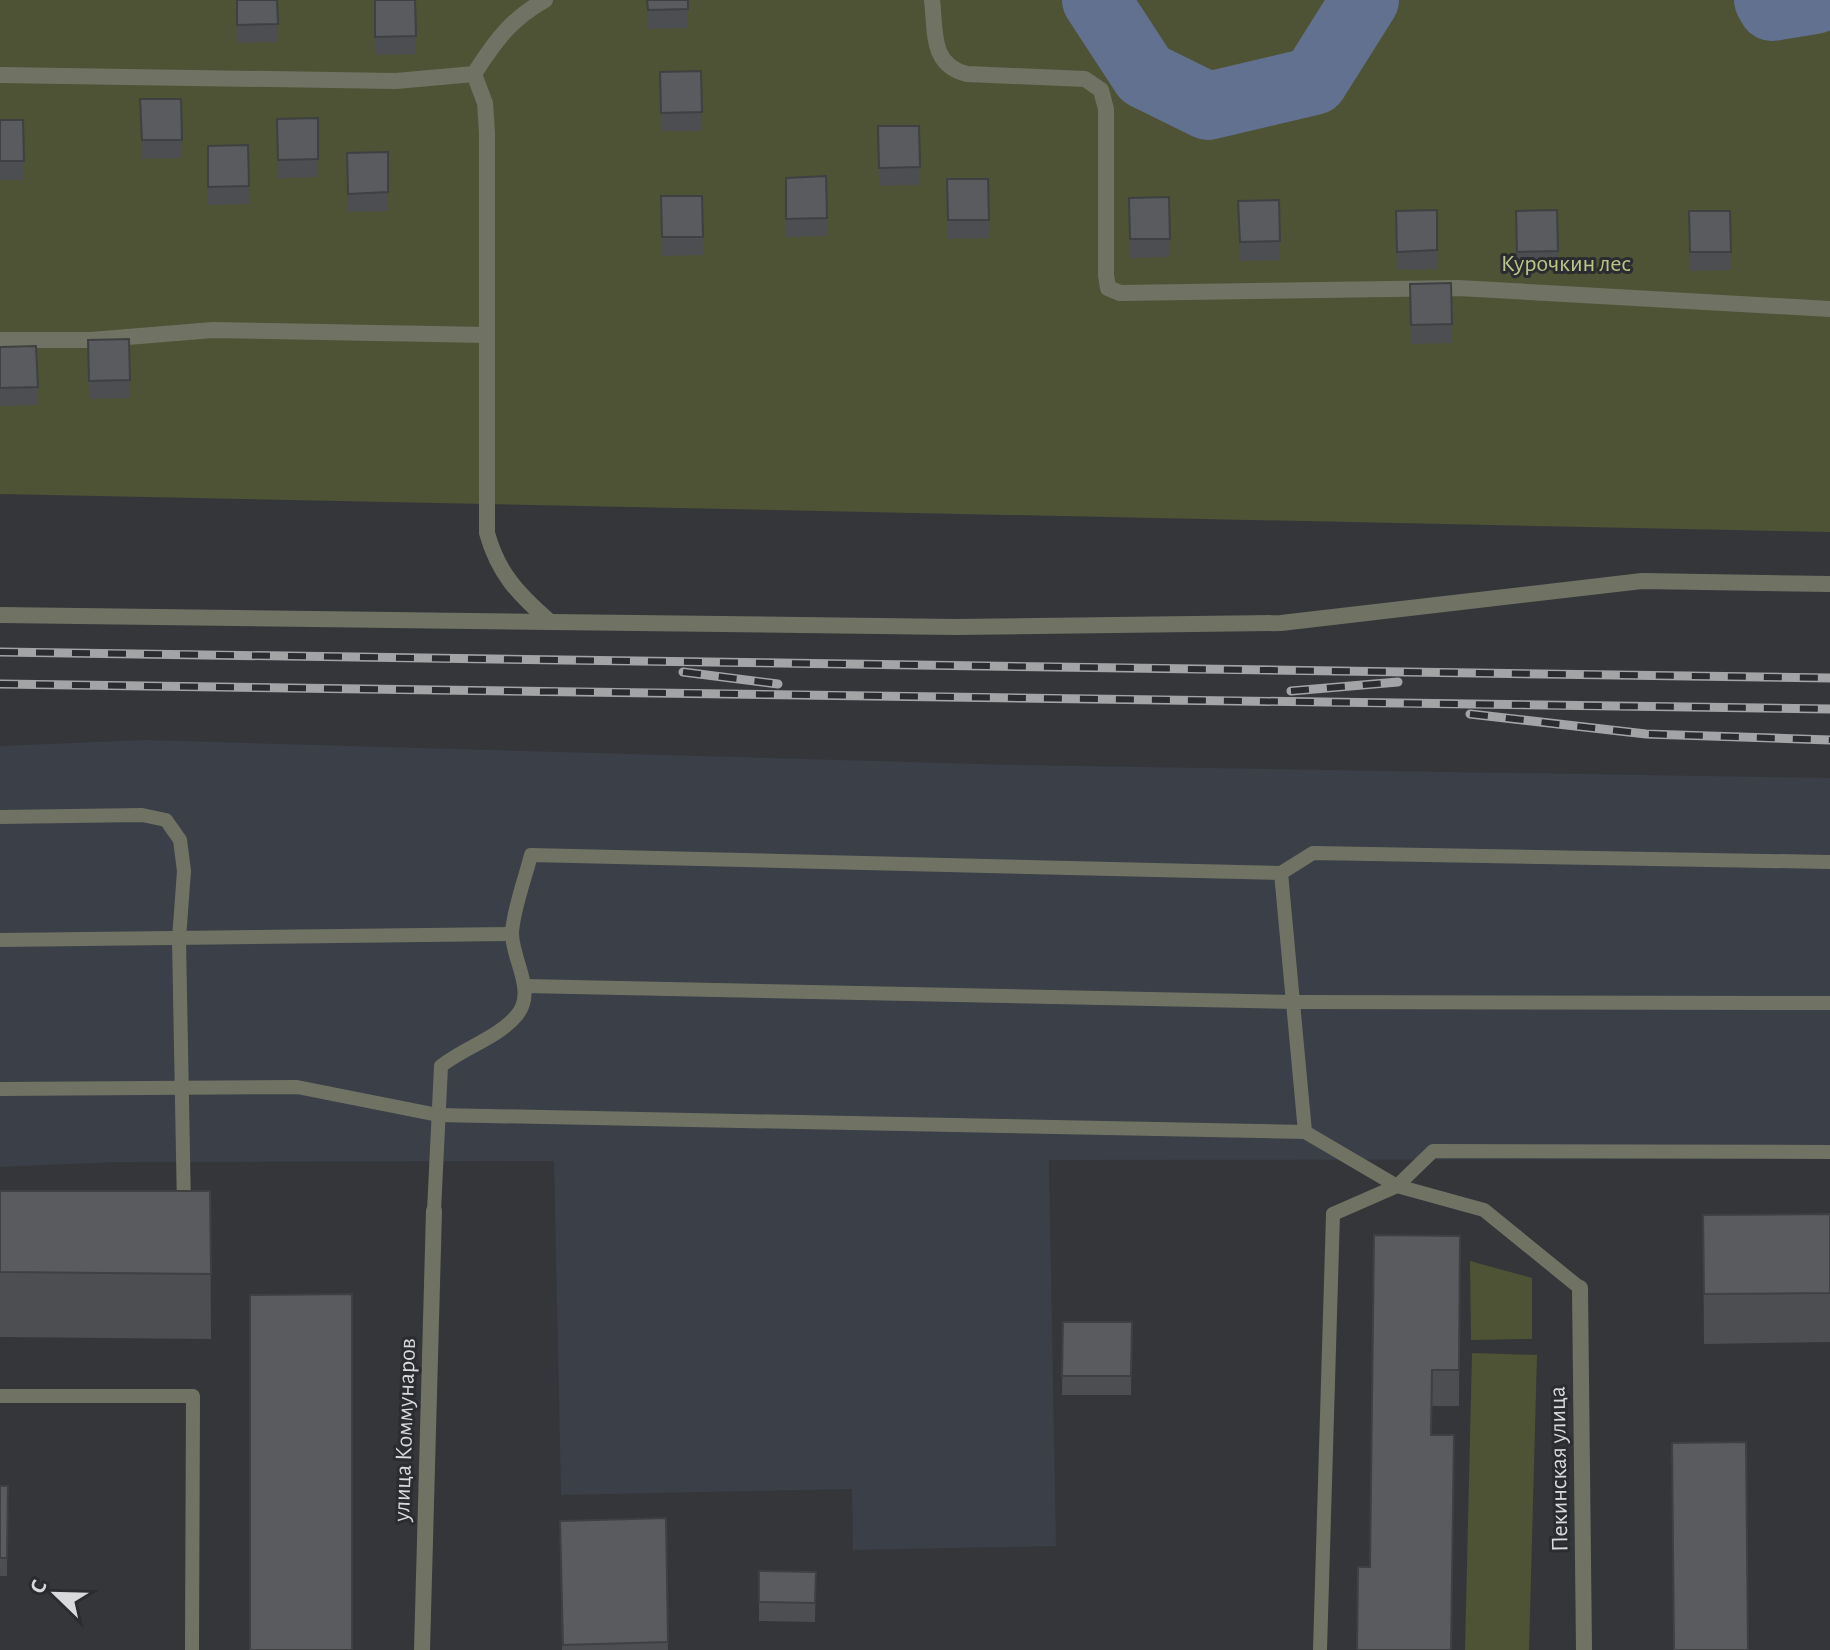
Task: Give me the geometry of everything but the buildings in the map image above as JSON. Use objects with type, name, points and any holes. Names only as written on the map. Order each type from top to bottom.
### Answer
[{"type":"street","points":[[474,74],[500,33],[520,13],[545,0]]},
{"type":"street","points":[[932,0],[938,56],[951,70],[967,74],[1085,79],[1101,90],[1106,109],[1106,275],[1108,288],[1120,293],[1458,288],[1830,309]]},
{"type":"street","points":[[0,75],[396,81],[474,74]]},
{"type":"street","points":[[474,74],[485,103],[487,133],[487,533],[495,562],[514,591],[549,621]]},
{"type":"street","points":[[0,340],[91,340],[213,330],[487,335]]},
{"type":"street","points":[[0,615],[956,627],[1281,623],[1642,581],[1830,584]]},
{"type":"street","name":"улица Коммунаров","points":[[422,1650],[434,1211]]},
{"type":"street","name":"Пекинская улица","points":[[1580,1288],[1584,1650]]},
{"type":"lane","points":[[0,817],[142,815],[166,820],[180,840],[184,871],[179,939],[185,1228]]},
{"type":"lane","points":[[434,1211],[441,1066],[464,1048],[501,1030],[520,1012],[525,986],[512,934],[531,855],[1281,873],[1313,853],[1830,862]]},
{"type":"lane","points":[[1281,873],[1305,1132]]},
{"type":"lane","points":[[0,940],[512,934]]},
{"type":"lane","points":[[525,986],[1294,1002],[1830,1003]]},
{"type":"lane","points":[[0,1089],[297,1087],[438,1115],[1305,1132],[1397,1186],[1484,1210],[1580,1288]]},
{"type":"lane","points":[[1320,1650],[1333,1214],[1397,1186],[1433,1151],[1830,1152]]},
{"type":"lane","points":[[0,1396],[193,1396],[192,1650]]},
{"type":"shaded area","points":[[145,740],[1016,765],[1830,778],[1830,1159],[1049,1160],[1056,1546],[853,1550],[852,1489],[561,1495],[554,1161],[119,1162],[0,1167],[0,746]]},
{"type":"green space","name":"Курочкин лес","points":[[0,0],[1830,0],[1830,532],[0,494]]},
{"type":"green space","points":[[1470,1261],[1532,1278],[1532,1339],[1471,1340]]},
{"type":"green space","points":[[1472,1353],[1537,1355],[1529,1650],[1465,1650]]},
{"type":"waterway","points":[[1096,0],[1145,75],[1208,106],[1314,81],[1365,0]]},
{"type":"waterway","points":[[1768,0],[1772,7],[1815,0]]},
{"type":"railway","points":[[0,652],[1830,678]]},
{"type":"railway","points":[[683,672],[778,684]]},
{"type":"railway","points":[[1291,691],[1398,682]]},
{"type":"railway","points":[[0,684],[1830,709]]},
{"type":"railway","points":[[1470,714],[1646,734],[1830,740]]}]
